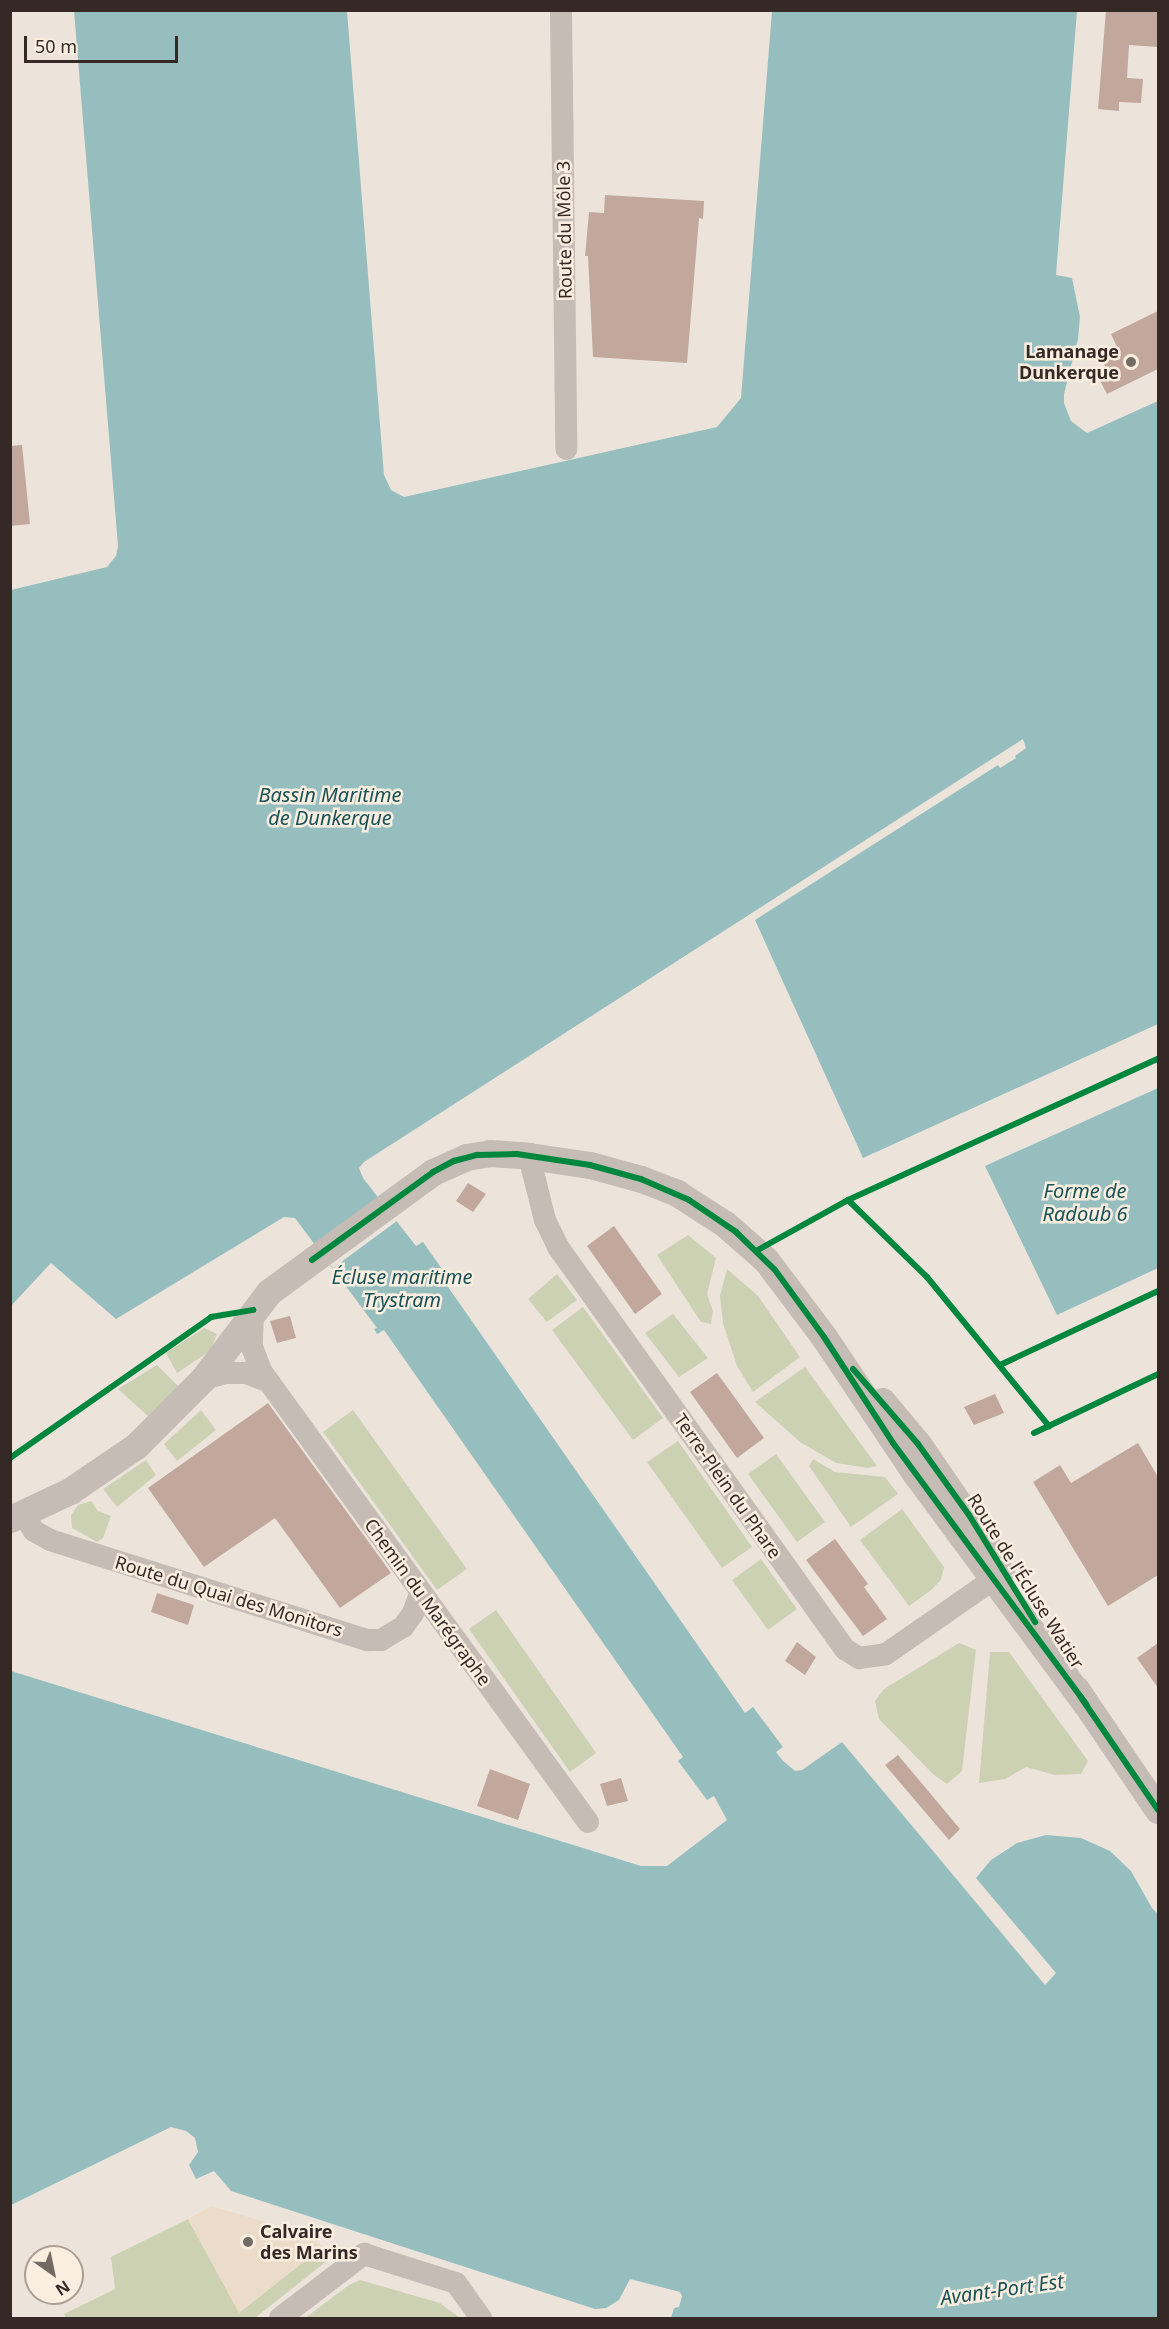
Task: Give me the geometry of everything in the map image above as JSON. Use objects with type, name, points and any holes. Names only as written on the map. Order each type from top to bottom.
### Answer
[{"type":"street","name":"Route du Môle 3","points":[[561,10],[566,449]]},
{"type":"street","name":"Route de l'Écluse Watier","points":[[17,1517],[70,1491],[123,1456],[161,1423],[203,1379],[254,1310],[275,1288],[433,1172],[466,1157],[490,1154],[529,1156],[623,1173],[665,1188],[695,1203],[730,1228],[766,1260],[824,1337],[908,1430],[969,1515],[998,1576],[1158,1810]]},
{"type":"street","name":"Terre-Plein du Phare","points":[[529,1156],[545,1220],[558,1246],[845,1649],[859,1658],[878,1658],[998,1576]]},
{"type":"street","name":"Chemin du Marégraphe","points":[[254,1310],[252,1347],[258,1364],[269,1382],[588,1822]]},
{"type":"street","points":[[203,1379],[226,1373],[246,1373],[269,1382]]},
{"type":"street","name":"Route du Quai des Monitors","points":[[17,1517],[50,1540],[368,1640],[381,1640],[403,1627],[413,1613],[421,1591]]},
{"type":"street","points":[[280,2319],[364,2253],[456,2283],[481,2319]]},
{"type":"green space","points":[[688,1235],[716,1258],[707,1294],[713,1311],[711,1324],[701,1322],[657,1255]]},
{"type":"green space","points":[[727,1269],[758,1296],[800,1357],[753,1392],[737,1366],[723,1323],[720,1296]]},
{"type":"green space","points":[[557,1274],[577,1300],[547,1322],[528,1299]]},
{"type":"green space","points":[[583,1307],[663,1418],[633,1440],[552,1330]]},
{"type":"green space","points":[[673,1314],[708,1358],[679,1377],[645,1333]]},
{"type":"green space","points":[[204,1328],[217,1334],[210,1351],[177,1373],[166,1353]]},
{"type":"green space","points":[[157,1365],[179,1387],[148,1416],[118,1389]]},
{"type":"green space","points":[[805,1367],[877,1466],[868,1468],[836,1463],[800,1442],[755,1402]]},
{"type":"green space","points":[[201,1410],[216,1430],[177,1461],[164,1444]]},
{"type":"green space","points":[[353,1410],[467,1569],[437,1590],[323,1432]]},
{"type":"green space","points":[[678,1441],[752,1547],[722,1568],[647,1462]]},
{"type":"green space","points":[[776,1454],[825,1522],[797,1542],[748,1474]]},
{"type":"green space","points":[[813,1459],[835,1472],[885,1477],[898,1494],[851,1527],[809,1466]]},
{"type":"green space","points":[[146,1460],[156,1475],[117,1507],[103,1489]]},
{"type":"green space","points":[[91,1501],[98,1511],[111,1516],[103,1538],[97,1542],[72,1528],[71,1515],[78,1505]]},
{"type":"green space","points":[[902,1509],[944,1567],[941,1580],[909,1606],[860,1540]]},
{"type":"green space","points":[[761,1559],[797,1609],[768,1630],[732,1580]]},
{"type":"green space","points":[[496,1610],[596,1753],[570,1772],[469,1629]]},
{"type":"green space","points":[[959,1643],[976,1650],[962,1771],[947,1784],[934,1775],[879,1719],[875,1701],[884,1689]]},
{"type":"green space","points":[[990,1652],[1009,1652],[1088,1761],[1081,1774],[1055,1775],[1026,1767],[1005,1779],[979,1783]]},
{"type":"green space","points":[[188,2219],[239,2312],[324,2246],[329,2255],[328,2260],[255,2318],[66,2318],[64,2314],[115,2289],[111,2257]]},
{"type":"green space","points":[[360,2280],[440,2303],[460,2318],[305,2318],[349,2285]]},
{"type":"shaded area","points":[[211,2206],[319,2238],[317,2243],[324,2246],[239,2313],[188,2219]]},
{"type":"water","name":"Bassin Maritime de Dunkerque","points":[[74,11],[347,11],[384,475],[391,490],[404,497],[717,427],[741,398],[772,11],[1077,11],[1056,275],[1072,278],[1080,317],[1078,339],[1064,394],[1064,403],[1071,421],[1087,433],[1158,401],[1158,1024],[863,1158],[755,920],[998,765],[1000,768],[1016,758],[1015,756],[1026,748],[1023,739],[364,1162],[359,1168],[363,1178],[416,1246],[423,1242],[447,1276],[450,1275],[452,1279],[446,1284],[745,1713],[753,1707],[783,1747],[776,1752],[783,1761],[795,1771],[802,1770],[842,1742],[1045,1985],[1056,1973],[976,1878],[991,1860],[1017,1843],[1046,1835],[1081,1838],[1110,1851],[1131,1871],[1152,1908],[1158,1914],[1158,2318],[671,2318],[674,2308],[679,2307],[682,2296],[680,2292],[630,2279],[619,2300],[606,2308],[595,2309],[231,2191],[214,2171],[196,2179],[189,2165],[198,2152],[195,2138],[186,2131],[171,2127],[11,2205],[11,1671],[641,1866],[667,1866],[727,1820],[714,1796],[707,1800],[678,1761],[683,1757],[384,1330],[377,1334],[374,1329],[377,1328],[295,1218],[284,1217],[116,1319],[51,1263],[11,1306],[11,590],[107,567],[116,556],[118,546]]},
{"type":"water","name":"Forme de Radoub 6","points":[[1158,1088],[1158,1268],[1057,1315],[985,1166]]},
{"type":"pier","points":[[381,1200],[397,1221],[333,1268],[317,1247]]},
{"type":"building","points":[[1106,10],[1158,10],[1158,47],[1129,45],[1127,78],[1143,79],[1141,103],[1119,102],[1119,111],[1098,109]]},
{"type":"building","points":[[605,195],[704,201],[703,219],[699,218],[687,363],[593,357],[588,256],[585,256],[589,212],[604,213]]},
{"type":"building","name":"Lamanage Dunkerque","points":[[1158,311],[1158,369],[1107,394],[1099,379],[1108,374],[1101,356],[1117,347],[1111,334]]},
{"type":"building","points":[[22,445],[30,524],[10,526],[10,446]]},
{"type":"building","points":[[468,1183],[486,1194],[473,1212],[456,1201]]},
{"type":"building","points":[[614,1226],[662,1294],[635,1314],[587,1246]]},
{"type":"building","points":[[290,1316],[296,1338],[277,1343],[270,1321]]},
{"type":"building","points":[[717,1373],[764,1438],[737,1458],[690,1392]]},
{"type":"building","points":[[995,1394],[1004,1413],[974,1425],[964,1407]]},
{"type":"building","points":[[268,1403],[391,1573],[340,1608],[275,1518],[204,1567],[148,1488]]},
{"type":"building","points":[[1138,1443],[1158,1477],[1158,1575],[1108,1606],[1033,1482],[1060,1465],[1071,1483]]},
{"type":"building","points":[[835,1539],[868,1584],[864,1587],[887,1619],[863,1636],[806,1560]]},
{"type":"building","points":[[157,1593],[194,1605],[188,1625],[151,1612]]},
{"type":"building","points":[[797,1642],[816,1657],[805,1675],[785,1661]]},
{"type":"building","points":[[1158,1643],[1158,1688],[1137,1658]]},
{"type":"building","points":[[898,1755],[960,1829],[949,1840],[885,1765]]},
{"type":"building","points":[[490,1769],[530,1784],[518,1820],[477,1806]]},
{"type":"building","points":[[621,1778],[628,1801],[607,1806],[600,1784]]},
{"type":"cycle path","points":[[756,1251],[848,1200],[1158,1059]]},
{"type":"cycle path","points":[[312,1260],[433,1172],[454,1161],[477,1155],[517,1154],[590,1165],[641,1179],[689,1200],[736,1232],[775,1270],[824,1337],[893,1443],[1086,1704]]},
{"type":"cycle path","points":[[848,1200],[927,1277],[1049,1426]]},
{"type":"cycle path","points":[[1000,1365],[1158,1291]]},
{"type":"cycle path","points":[[10,1458],[211,1317],[253,1310]]},
{"type":"cycle path","points":[[853,1369],[918,1444],[969,1515],[1035,1622]]},
{"type":"cycle path","points":[[1034,1433],[1158,1374]]},
{"type":"cycle path","points":[[1080,1696],[1158,1810]]},
{"type":"place","name":"Lamanage Dunkerque","points":[[1131,362]]},
{"type":"place","name":"Calvaire des Marins","points":[[248,2242]]},
{"type":"water label","name":"Écluse maritime Trystram","points":[[402,1288]]},
{"type":"water label","name":"Avant-Port Est","points":[[1002,2289]]}]
